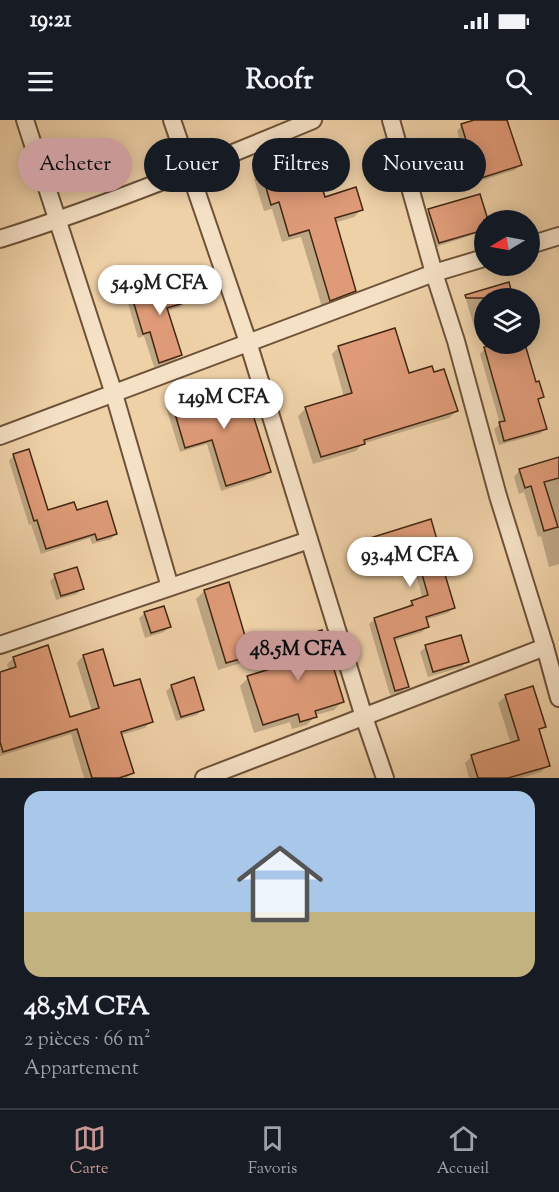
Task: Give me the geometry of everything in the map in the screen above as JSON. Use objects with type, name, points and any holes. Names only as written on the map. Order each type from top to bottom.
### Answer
[{"type":"street","points":[[25,120],[114,394],[170,587]]},
{"type":"street","points":[[172,120],[178,138]]},
{"type":"street","points":[[240,150],[313,120]]},
{"type":"street","points":[[391,120],[434,273],[456,341],[498,496],[559,698]]},
{"type":"street","points":[[0,239],[144,188]]},
{"type":"street","points":[[197,192],[248,342],[385,778]]},
{"type":"street","points":[[540,242],[559,236]]},
{"type":"street","points":[[0,436],[434,273],[474,261]]},
{"type":"street","points":[[0,645],[309,540]]},
{"type":"street","points":[[204,778],[545,647]]},
{"type":"building","points":[[474,120],[507,120],[522,165],[486,176],[486,138],[465,138],[461,124]]},
{"type":"building","points":[[356,187],[363,210],[335,218],[356,291],[330,301],[309,230],[289,236],[279,202],[271,205],[267,192],[323,192],[325,197],[340,192],[350,192],[350,189]]},
{"type":"building","points":[[480,194],[485,210],[474,210],[474,233],[439,243],[428,209]]},
{"type":"building","points":[[179,278],[187,302],[167,308],[182,355],[159,363],[150,332],[143,334],[131,294]]},
{"type":"building","points":[[509,282],[510,288],[489,288]]},
{"type":"building","points":[[474,292],[474,298],[466,298],[465,295]]},
{"type":"building","points":[[395,328],[409,373],[432,366],[434,372],[444,369],[458,411],[364,440],[365,444],[321,457],[305,407],[352,393],[338,346]]},
{"type":"building","points":[[486,354],[528,354],[536,382],[539,381],[544,397],[538,399],[547,429],[504,441],[499,422],[505,421]]},
{"type":"building","points":[[216,383],[218,391],[243,383],[271,472],[226,486],[212,440],[185,448],[171,400],[198,391],[197,388]]},
{"type":"building","points":[[29,449],[48,510],[74,502],[77,510],[107,501],[117,534],[97,540],[95,534],[46,549],[37,520],[34,521],[13,454]]},
{"type":"building","points":[[559,457],[559,478],[544,482],[558,527],[544,531],[531,486],[525,488],[519,469]]},
{"type":"building","points":[[431,519],[455,608],[426,617],[429,627],[394,638],[409,687],[395,691],[374,618],[413,605],[411,601],[428,595],[417,557],[376,569],[367,539]]},
{"type":"building","points":[[77,567],[84,589],[61,596],[54,574]]},
{"type":"building","points":[[229,582],[251,656],[226,663],[204,590]]},
{"type":"building","points":[[164,606],[171,627],[151,633],[144,612]]},
{"type":"building","points":[[322,630],[344,702],[315,711],[317,717],[300,722],[298,714],[263,725],[247,676],[283,665],[277,647],[302,640],[301,637]]},
{"type":"building","points":[[461,635],[469,662],[433,672],[425,645]]},
{"type":"building","points":[[48,645],[70,717],[99,708],[83,655],[103,649],[114,686],[140,679],[153,722],[121,732],[134,773],[119,778],[92,778],[77,729],[3,752],[0,742],[0,672],[16,667],[13,657]]},
{"type":"building","points":[[194,677],[204,710],[181,717],[171,685]]},
{"type":"building","points":[[533,686],[546,727],[539,729],[550,766],[508,778],[478,778],[471,755],[519,740],[505,695]]}]
